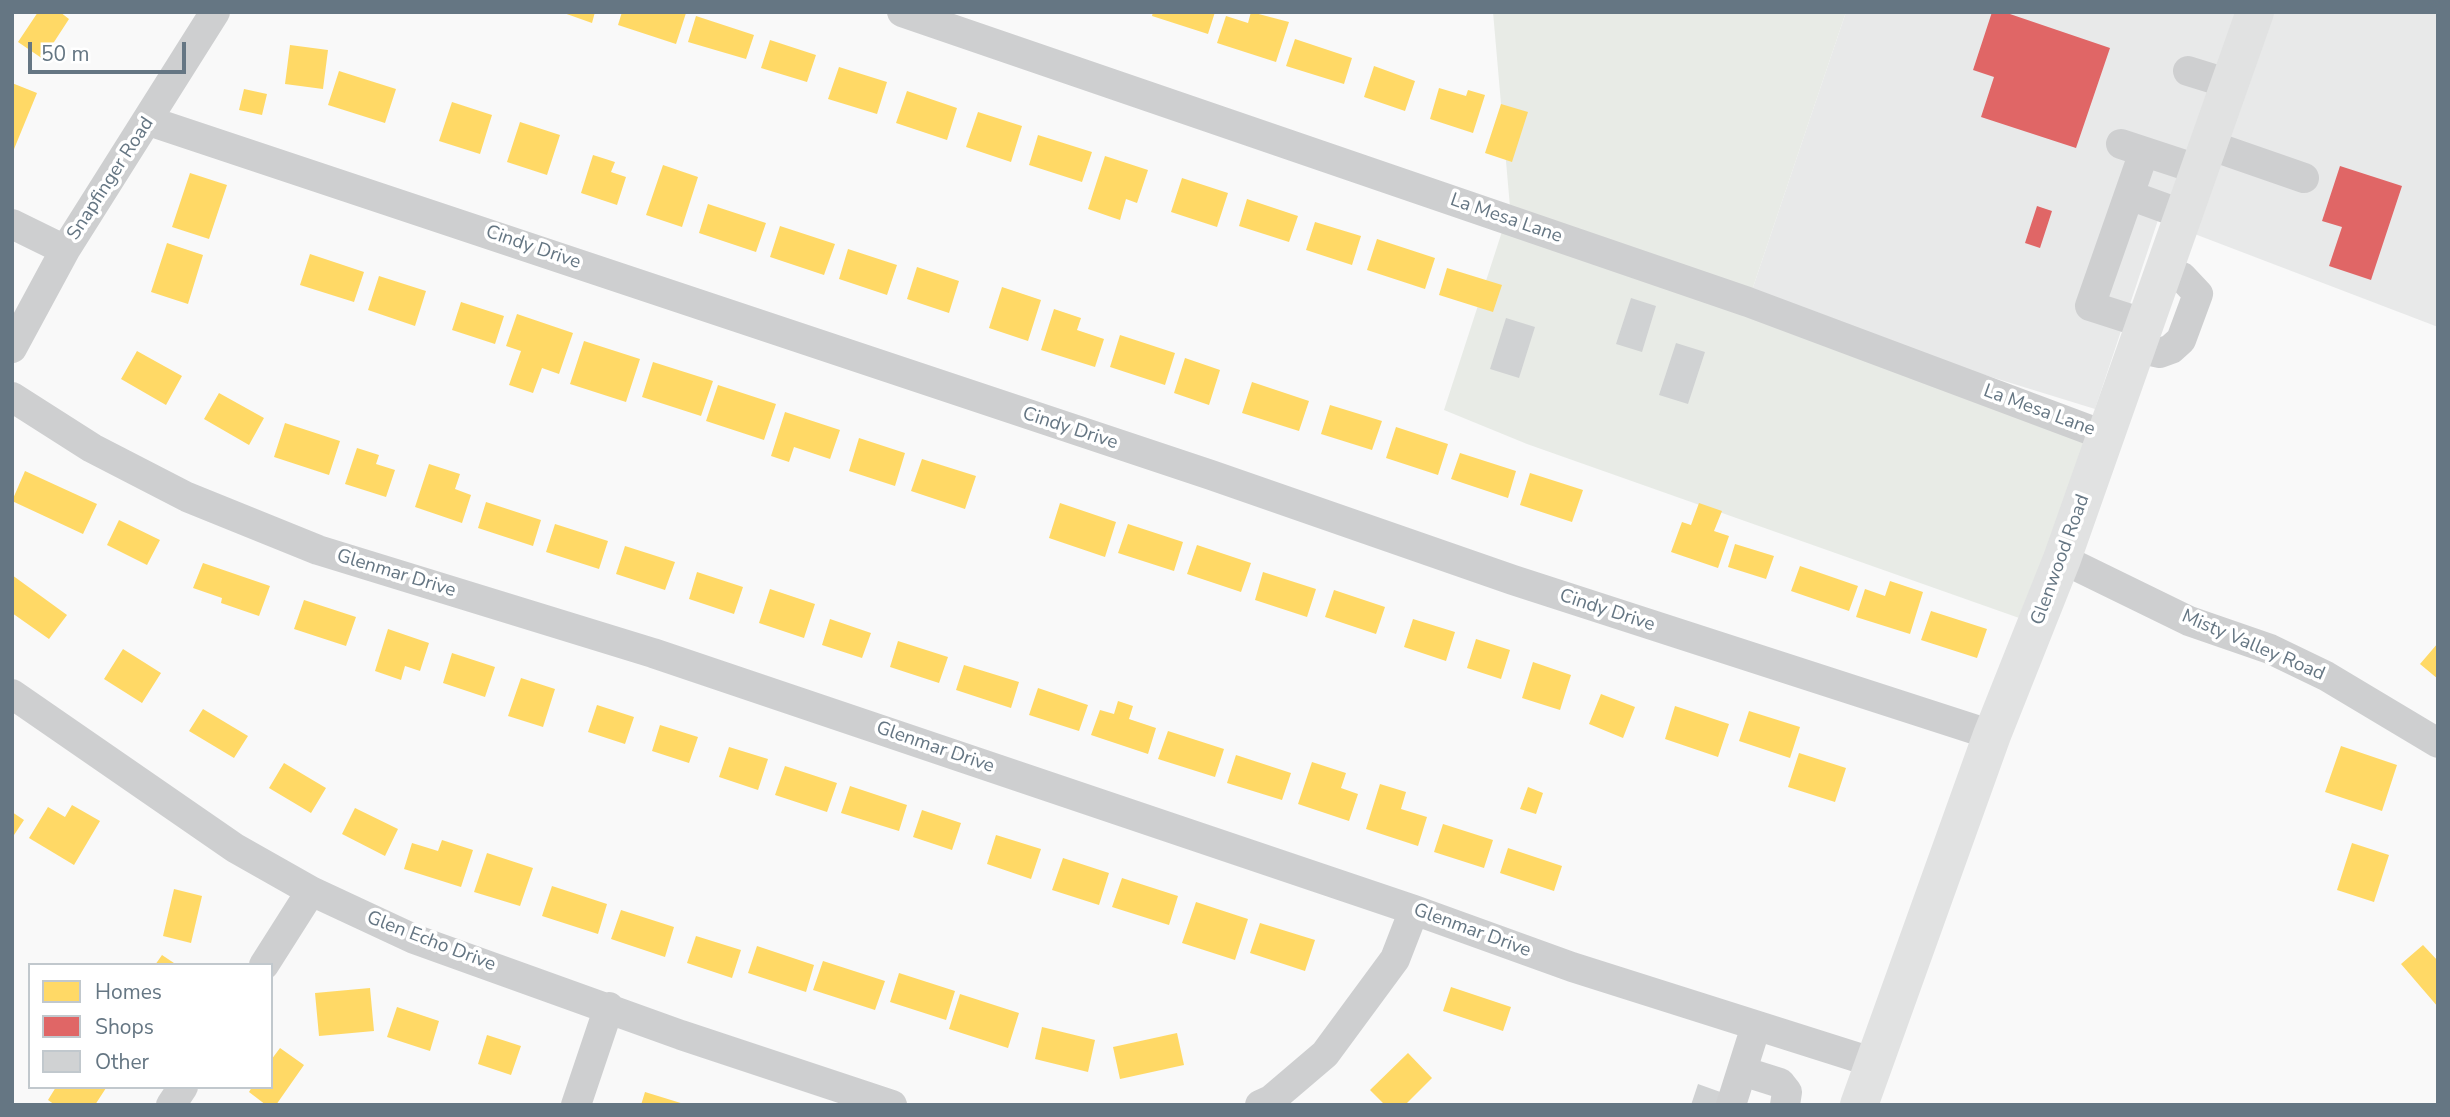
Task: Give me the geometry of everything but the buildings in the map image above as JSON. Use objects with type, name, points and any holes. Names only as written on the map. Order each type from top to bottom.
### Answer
[{"type":"main road","name":"Glenwood Road","points":[[1859,1105],[1992,735],[2062,559],[2255,12]]},
{"type":"street","name":"Snapfinger Road","points":[[12,348],[65,250],[149,121],[215,12]]},
{"type":"street","name":"La Mesa Lane","points":[[902,12],[1748,302],[2106,436]]},
{"type":"street","points":[[2188,71],[2230,84]]},
{"type":"street","name":"Cindy Drive","points":[[149,121],[1211,475],[1513,580],[1992,735]]},
{"type":"street","points":[[2142,336],[2090,306],[2129,195],[2132,148],[2204,157],[2304,178]]},
{"type":"street","points":[[2129,195],[2184,215]]},
{"type":"street","points":[[12,223],[65,250]]},
{"type":"street","name":"Glenmar Drive","points":[[12,397],[92,448],[187,497],[318,550],[653,653],[1414,910],[1572,967],[1875,1063]]},
{"type":"street","name":"Misty Valley Road","points":[[2062,559],[2189,621],[2270,649],[2326,676],[2438,743]]},
{"type":"street","name":"Glen Echo Drive","points":[[12,694],[235,848],[311,891],[414,939],[681,1035],[892,1105]]},
{"type":"street","points":[[265,963],[311,891]]},
{"type":"street","points":[[1260,1105],[1271,1100],[1325,1054],[1395,959],[1414,910]]},
{"type":"street","points":[[576,1105],[609,1007]]},
{"type":"street","points":[[1731,1105],[1756,1026]]},
{"type":"street","points":[[1742,1071],[1780,1083],[1787,1092],[1785,1105]]},
{"type":"street","points":[[171,1105],[182,1089]]},
{"type":"shaded area","points":[[1493,12],[1846,12],[1748,302],[2096,436],[2022,619],[1527,444],[1444,410],[1510,207]]},
{"type":"shaded area","points":[[1846,12],[2438,12],[2438,327],[2158,220],[2095,409],[1748,302]]}]
